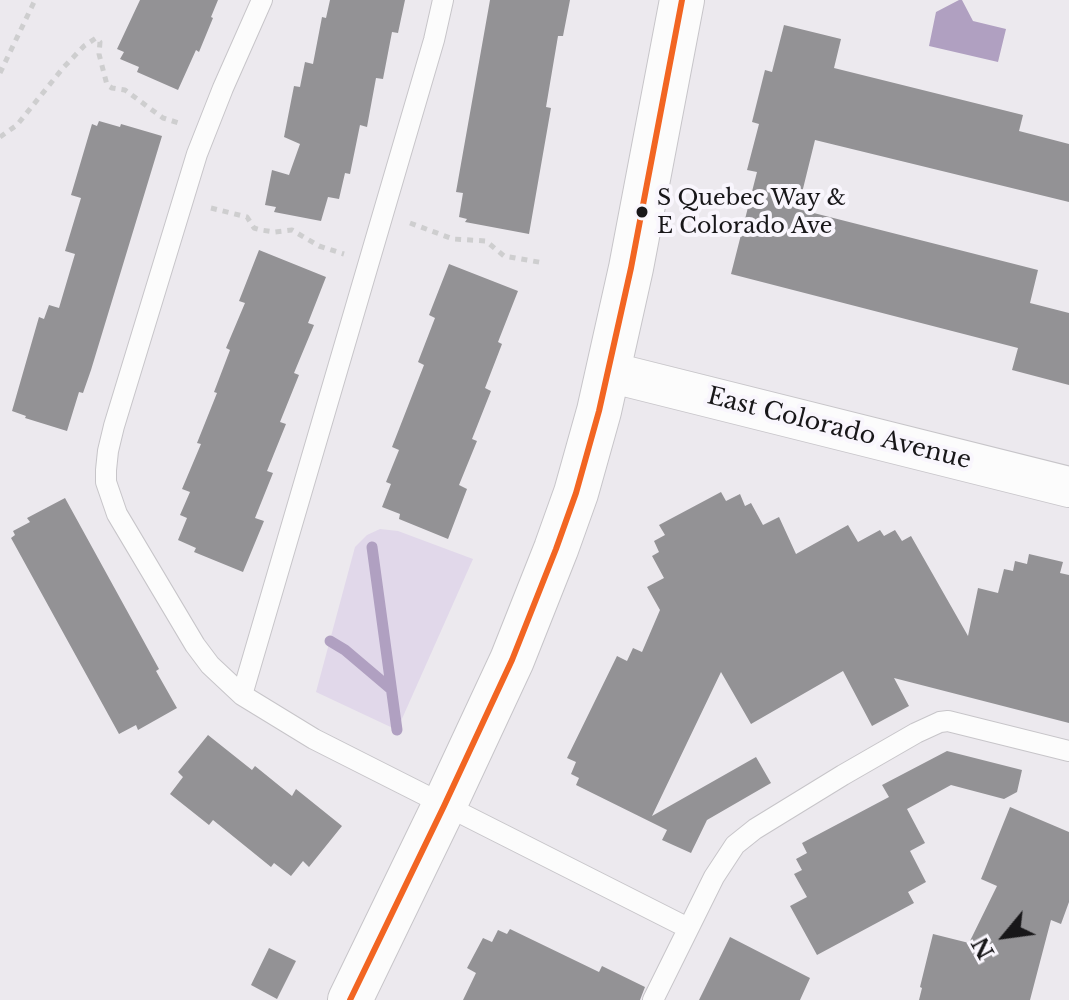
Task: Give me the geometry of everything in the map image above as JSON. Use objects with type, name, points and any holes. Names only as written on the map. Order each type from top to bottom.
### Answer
[{"type":"street","points":[[350,1000],[516,650],[556,549],[590,447],[631,268],[682,0]]},
{"type":"street","name":"East Colorado Avenue","points":[[609,372],[1069,487]]},
{"type":"lane","points":[[262,0],[205,132],[182,201],[114,426],[108,451],[106,482],[110,499],[124,529],[195,645],[210,665],[242,695],[314,739],[688,928]]},
{"type":"lane","points":[[242,695],[434,40],[443,0]]},
{"type":"lane","points":[[653,1000],[719,867],[740,841],[843,775],[940,722],[951,721],[1069,751]]},
{"type":"path","points":[[0,73],[35,0]]},
{"type":"path","points":[[0,137],[17,125],[63,68],[96,38],[100,42],[99,54],[107,85],[125,90],[163,118],[205,132]]},
{"type":"path","points":[[182,201],[247,217],[254,228],[261,230],[292,230],[319,246],[369,261]]},
{"type":"path","points":[[382,214],[453,239],[486,241],[504,256],[544,263]]},
{"type":"shaded area","points":[[962,0],[973,21],[1006,29],[998,62],[929,46],[936,12]]},
{"type":"shaded area","points":[[380,529],[398,531],[473,559],[397,730],[316,692],[355,547],[367,535]]},
{"type":"building","points":[[140,0],[218,0],[199,52],[196,50],[178,90],[137,72],[139,67],[120,59],[124,52],[117,49]]},
{"type":"building","points":[[330,0],[405,0],[398,33],[392,32],[383,79],[376,78],[367,127],[360,125],[350,174],[345,173],[339,199],[328,197],[321,221],[274,212],[276,207],[265,205],[272,170],[289,175],[300,144],[284,137],[294,86],[300,87],[305,62],[313,64],[322,17],[326,18]]},
{"type":"building","points":[[490,0],[570,0],[563,36],[558,36],[546,107],[551,108],[529,234],[465,222],[467,219],[459,217],[463,193],[456,192]]},
{"type":"building","points":[[784,25],[841,39],[834,68],[1023,115],[1019,131],[1069,144],[1069,202],[815,140],[798,209],[1038,270],[1030,303],[1069,313],[1069,385],[1012,370],[1018,348],[731,274],[757,172],[747,170],[759,124],[752,122],[765,70],[772,72]]},
{"type":"building","points":[[99,121],[162,136],[91,370],[83,393],[79,392],[67,431],[12,411],[39,317],[44,319],[49,305],[59,308],[75,254],[65,251],[81,198],[71,195],[92,124],[97,126]]},
{"type":"building","points":[[259,250],[326,277],[308,323],[314,325],[294,373],[299,375],[280,422],[286,424],[267,471],[273,473],[255,518],[264,521],[243,572],[194,552],[196,548],[178,540],[187,518],[180,515],[190,492],[182,489],[201,444],[197,443],[230,350],[226,348],[245,303],[239,301]]},
{"type":"building","points":[[449,264],[518,291],[498,342],[502,344],[485,388],[491,391],[472,439],[477,441],[459,485],[467,489],[448,539],[399,519],[400,514],[382,507],[391,484],[386,482],[399,450],[392,447],[424,365],[418,362],[435,318],[429,315]]},
{"type":"building","points":[[721,492],[726,501],[740,494],[745,506],[751,503],[763,525],[779,517],[796,554],[848,525],[858,542],[880,530],[884,536],[895,530],[902,541],[911,536],[968,636],[978,588],[998,593],[1004,569],[1013,571],[1015,561],[1027,564],[1029,554],[1063,562],[1060,573],[1069,575],[1069,723],[894,678],[909,706],[872,726],[843,671],[751,724],[721,672],[652,816],[756,757],[771,783],[707,820],[691,853],[662,840],[667,830],[576,785],[579,778],[571,774],[576,762],[567,758],[617,656],[627,661],[633,648],[642,652],[660,610],[647,587],[664,578],[652,556],[659,552],[654,541],[665,535],[659,525]]},
{"type":"building","points":[[65,498],[159,669],[156,671],[177,708],[138,730],[136,725],[119,734],[11,538],[15,535],[13,531],[30,522],[27,518]]},
{"type":"building","points":[[208,735],[252,770],[255,766],[292,796],[296,789],[342,826],[309,867],[303,861],[291,876],[274,863],[271,867],[213,820],[209,825],[170,794],[183,777],[178,772]]},
{"type":"building","points":[[947,751],[1022,770],[1017,792],[1004,799],[951,785],[907,809],[925,843],[910,851],[926,882],[908,892],[914,903],[817,955],[790,906],[807,897],[794,874],[802,870],[796,859],[807,853],[802,843],[889,797],[882,785]]},
{"type":"building","points":[[1010,807],[1069,832],[1069,902],[1061,924],[1051,920],[1030,1000],[919,1000],[933,934],[969,943],[997,886],[981,879]]},
{"type":"building","points":[[510,929],[599,972],[602,966],[645,987],[640,1000],[463,1000],[476,973],[467,968],[483,938],[492,942],[498,930],[507,934]]},
{"type":"building","points":[[730,937],[810,978],[800,1000],[699,1000]]},
{"type":"building","points":[[269,948],[296,961],[277,999],[251,985]]},
{"type":"waterway","points":[[372,547],[397,730]]},
{"type":"waterway","points":[[330,641],[391,689]]},
{"type":"transit line","points":[[350,1000],[512,660],[576,493],[599,411],[631,268],[682,0]]},
{"type":"place","name":"S Quebec Way & E Colorado Ave","points":[[642,212]]}]
